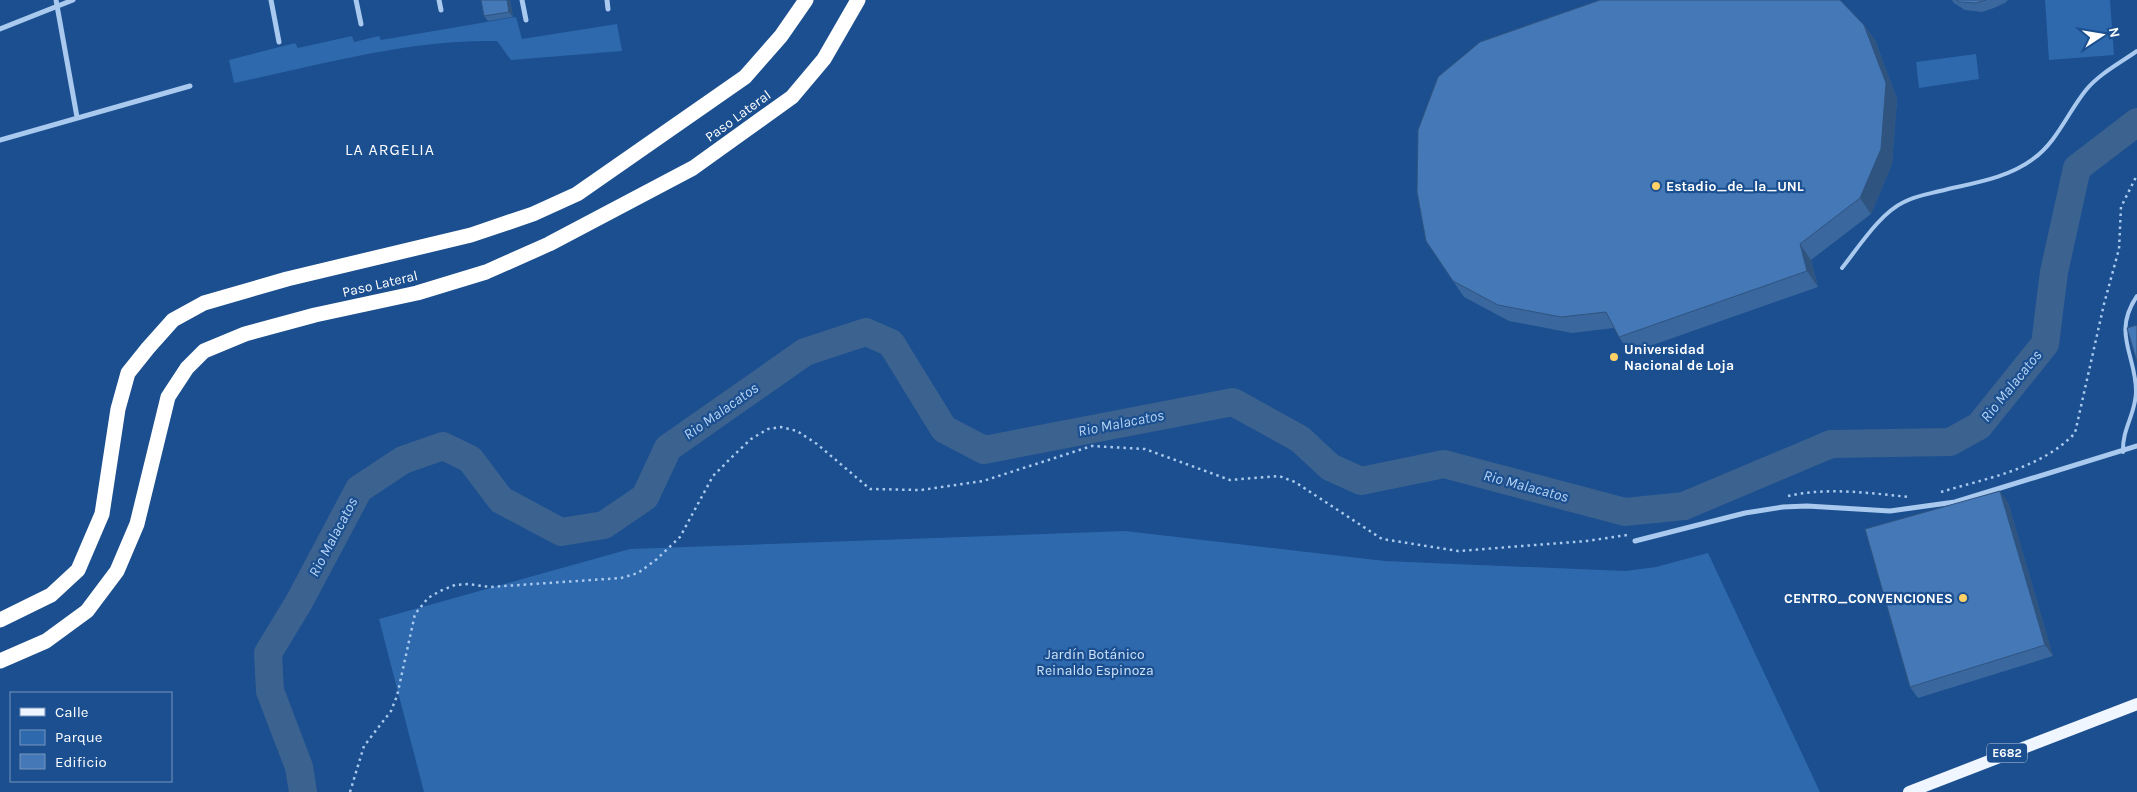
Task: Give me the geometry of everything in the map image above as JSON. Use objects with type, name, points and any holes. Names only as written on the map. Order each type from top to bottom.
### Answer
[{"type":"highway","name":"Paso Lateral","points":[[0,620],[51,595],[78,570],[102,514],[118,409],[128,373],[174,320],[204,303],[287,278],[471,235],[534,214],[578,194],[745,77],[781,36],[806,0]]},
{"type":"highway","name":"Paso Lateral","points":[[0,661],[46,641],[87,611],[117,571],[137,524],[168,398],[187,368],[204,351],[245,334],[306,317],[417,293],[486,272],[549,244],[693,168],[792,97],[824,59],[858,0]]},
{"type":"main road","name":"E682","points":[[1909,792],[2137,704]]},
{"type":"street","points":[[56,0],[77,117]]},
{"type":"street","points":[[0,29],[73,0]]},
{"type":"street","points":[[271,0],[279,42]]},
{"type":"street","points":[[356,0],[361,24]]},
{"type":"street","points":[[439,0],[441,10]]},
{"type":"street","points":[[522,0],[526,20]]},
{"type":"street","points":[[607,0],[608,9]]},
{"type":"street","points":[[0,140],[190,86]]},
{"type":"street","points":[[1634,541],[1744,513],[1783,507],[1808,506],[1890,511],[1955,502],[2123,452],[2137,446]]},
{"type":"lane","points":[[1842,268],[1887,214],[1903,202],[1923,195],[1996,178],[2019,168],[2034,158],[2061,127],[2086,90],[2137,51]]},
{"type":"lane","points":[[2123,452],[2123,436],[2135,407],[2136,390],[2125,339],[2128,314],[2137,296]]},
{"type":"path","points":[[1941,492],[2034,463],[2063,446],[2075,433],[2119,249],[2121,207],[2137,175]]},
{"type":"path","points":[[350,792],[364,746],[391,711],[397,696],[415,614],[428,598],[455,585],[468,584],[490,587],[620,578],[638,573],[657,559],[680,537],[713,476],[751,439],[768,429],[781,427],[797,431],[816,444],[870,489],[921,490],[983,481],[1092,446],[1144,448],[1230,480],[1279,476],[1296,482],[1382,538],[1458,551],[1587,541],[1636,534]]},
{"type":"path","points":[[1784,496],[1803,492],[1839,492],[1913,498]]},
{"type":"green space","points":[[2045,0],[2110,0],[2114,55],[2049,60]]},
{"type":"green space","points":[[516,17],[522,39],[617,24],[622,51],[511,60],[497,41],[464,41],[365,54],[234,83],[229,60],[295,43],[298,48],[352,36],[354,42],[379,36],[381,40]]},
{"type":"green space","points":[[1976,54],[1979,79],[1919,88],[1916,62]]},
{"type":"green space","name":"Jardín Botánico Reinaldo Espinoza","points":[[1125,531],[1385,561],[1625,571],[1656,567],[1708,553],[1820,792],[424,792],[379,619],[630,549]]},
{"type":"building","points":[[481,0],[507,0],[509,12],[484,16]]},
{"type":"building","name":"Estadio_de_la_UNL","points":[[1600,0],[1840,0],[1864,25],[1886,83],[1881,149],[1860,198],[1800,244],[1807,271],[1619,337],[1606,312],[1561,317],[1498,305],[1453,281],[1426,241],[1417,192],[1418,130],[1438,77],[1480,42]]},
{"type":"building","points":[[1956,0],[1986,0],[1976,3],[1959,2]]},
{"type":"building","points":[[2137,325],[2137,362],[2127,328]]},
{"type":"building","name":"CENTRO_CONVENCIONES","points":[[2000,491],[2045,645],[1910,687],[1865,529]]},
{"type":"waterway","name":"Rio Malacatos","points":[[303,792],[299,767],[270,691],[268,653],[299,602],[359,489],[403,460],[443,446],[470,459],[501,500],[561,532],[604,525],[645,497],[668,448],[805,352],[866,332],[891,343],[944,429],[984,450],[1233,402],[1300,439],[1330,467],[1361,481],[1444,464],[1625,512],[1684,506],[1831,444],[1950,442],[1979,426],[2045,344],[2054,272],[2077,168],[2137,122]]},
{"type":"place","name":"Estadio_de_la_UNL","points":[[1656,186]]},
{"type":"place","name":"Universidad Nacional de Loja","points":[[1614,357]]},
{"type":"place","name":"CENTRO_CONVENCIONES","points":[[1963,598]]},
{"type":"district","name":"LA ARGELIA","points":[[390,149]]}]
